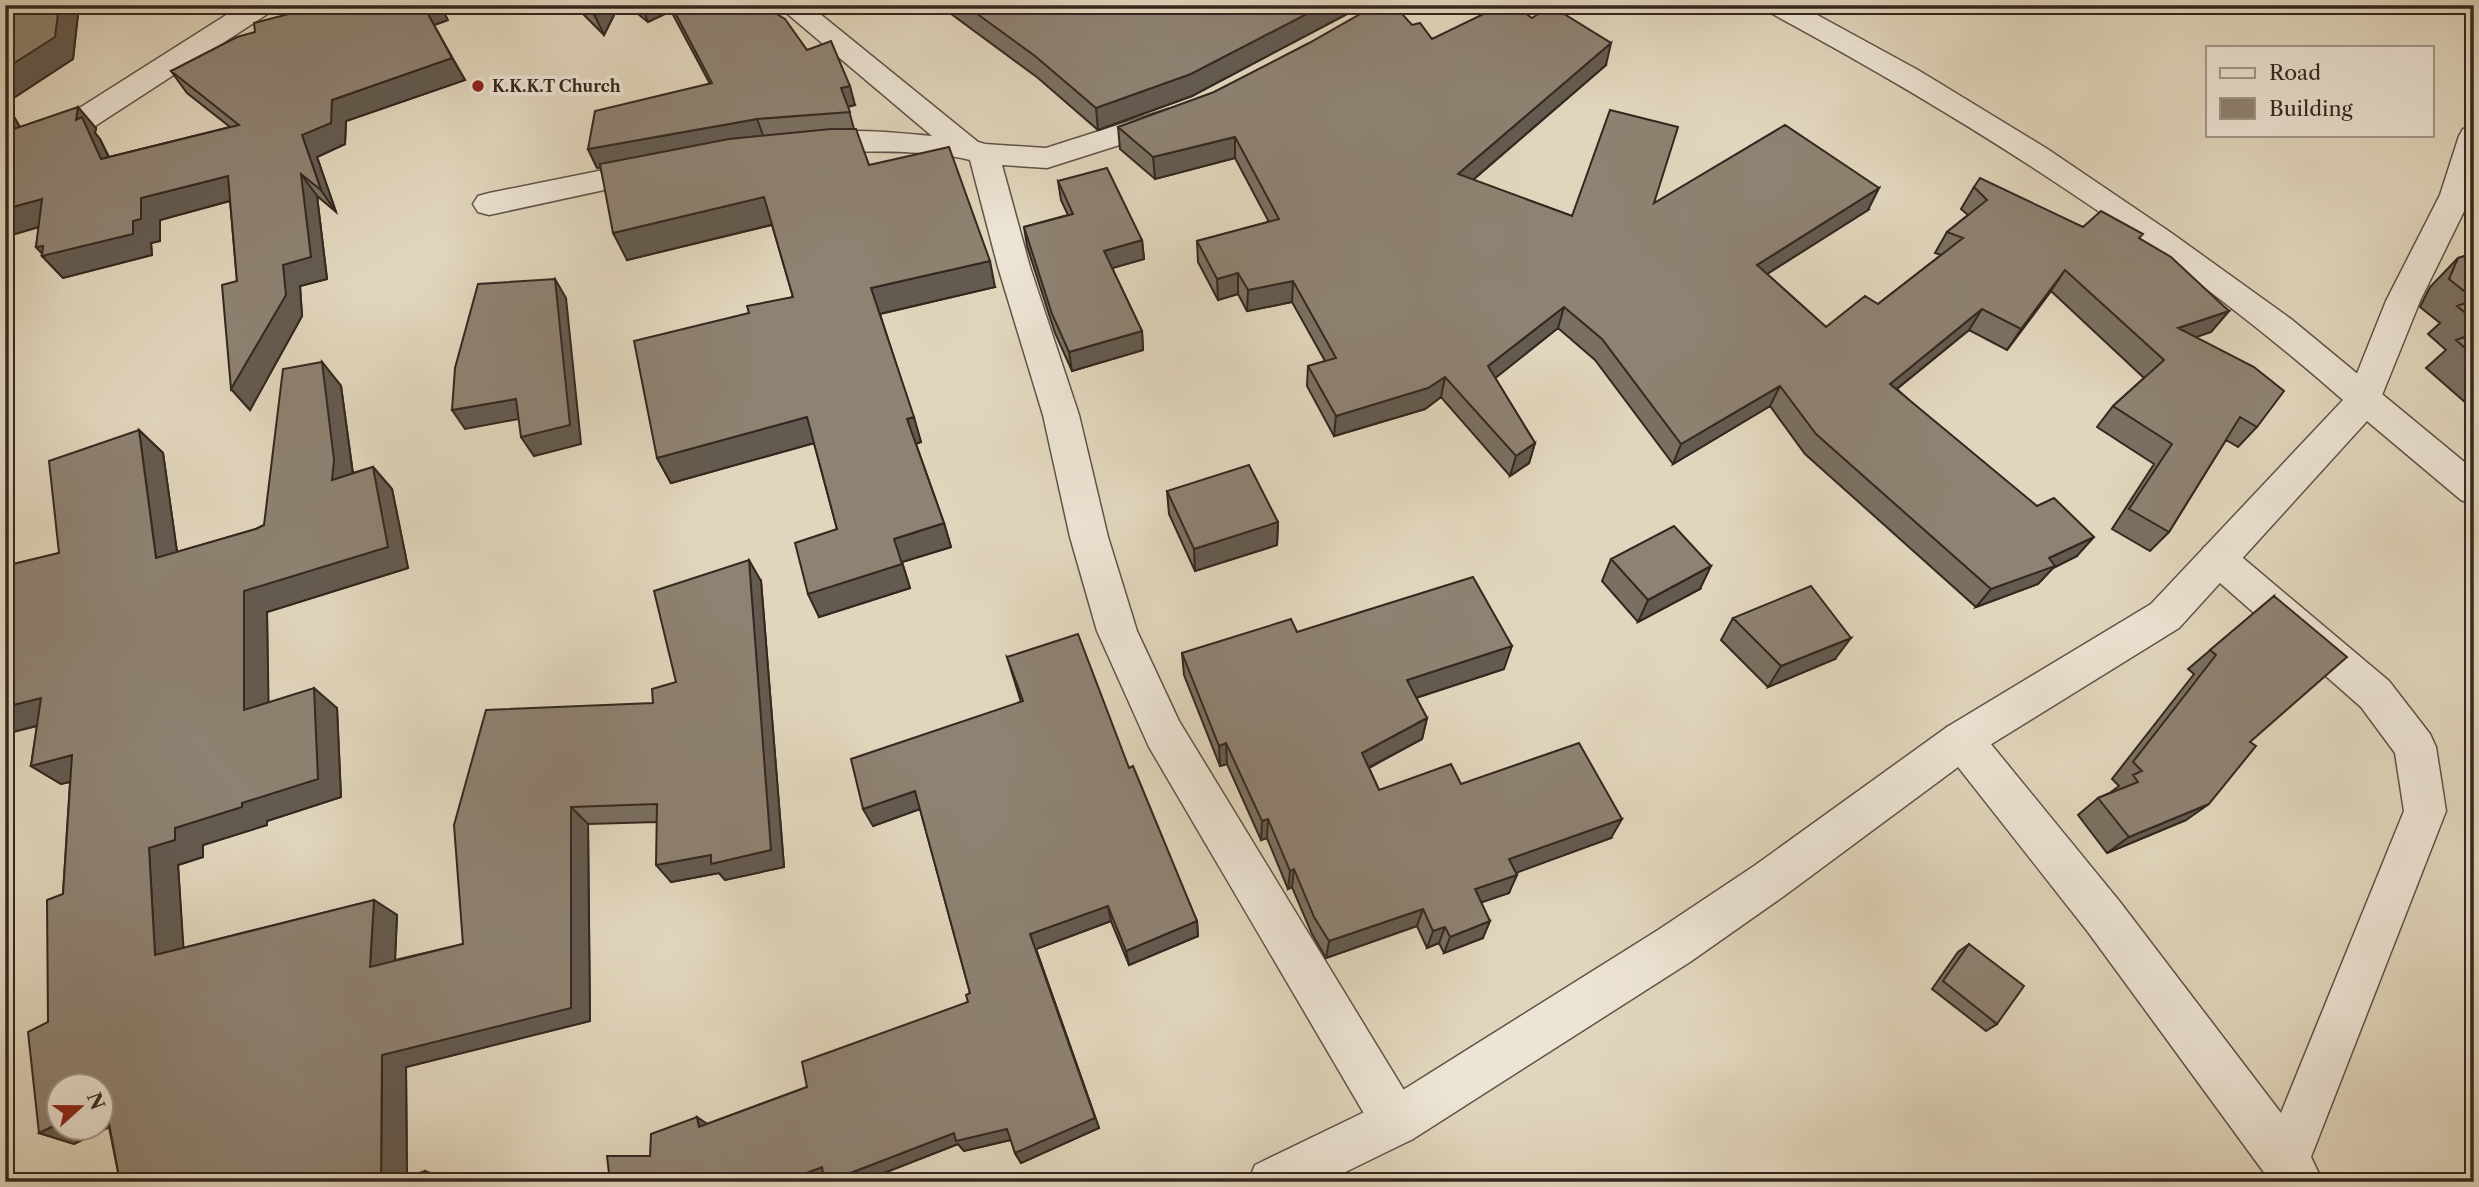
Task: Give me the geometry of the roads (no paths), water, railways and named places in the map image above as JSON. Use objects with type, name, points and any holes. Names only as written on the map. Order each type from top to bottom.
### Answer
[{"type":"street","points":[[5,149],[82,121],[262,5]]},
{"type":"street","points":[[791,5],[976,152],[1060,415],[1089,537],[1117,631],[1164,734],[1396,1122]]},
{"type":"street","points":[[1777,5],[1936,93],[2106,202],[2281,329],[2364,401],[2474,490]]},
{"type":"street","points":[[778,149],[841,142],[910,144],[1047,158],[1194,109]]},
{"type":"street","points":[[1272,1182],[1396,1122],[1674,946],[1769,881],[1962,740],[2165,616],[2364,401],[2403,301],[2456,195],[2474,136]]},
{"type":"street","points":[[489,204],[685,164]]},
{"type":"street","points":[[2217,558],[2375,694],[2415,747],[2425,811],[2292,1171]]},
{"type":"street","points":[[1962,740],[2104,917],[2292,1171]]},
{"type":"place","name":"K.K.K.T Church","points":[[478,86]]}]
